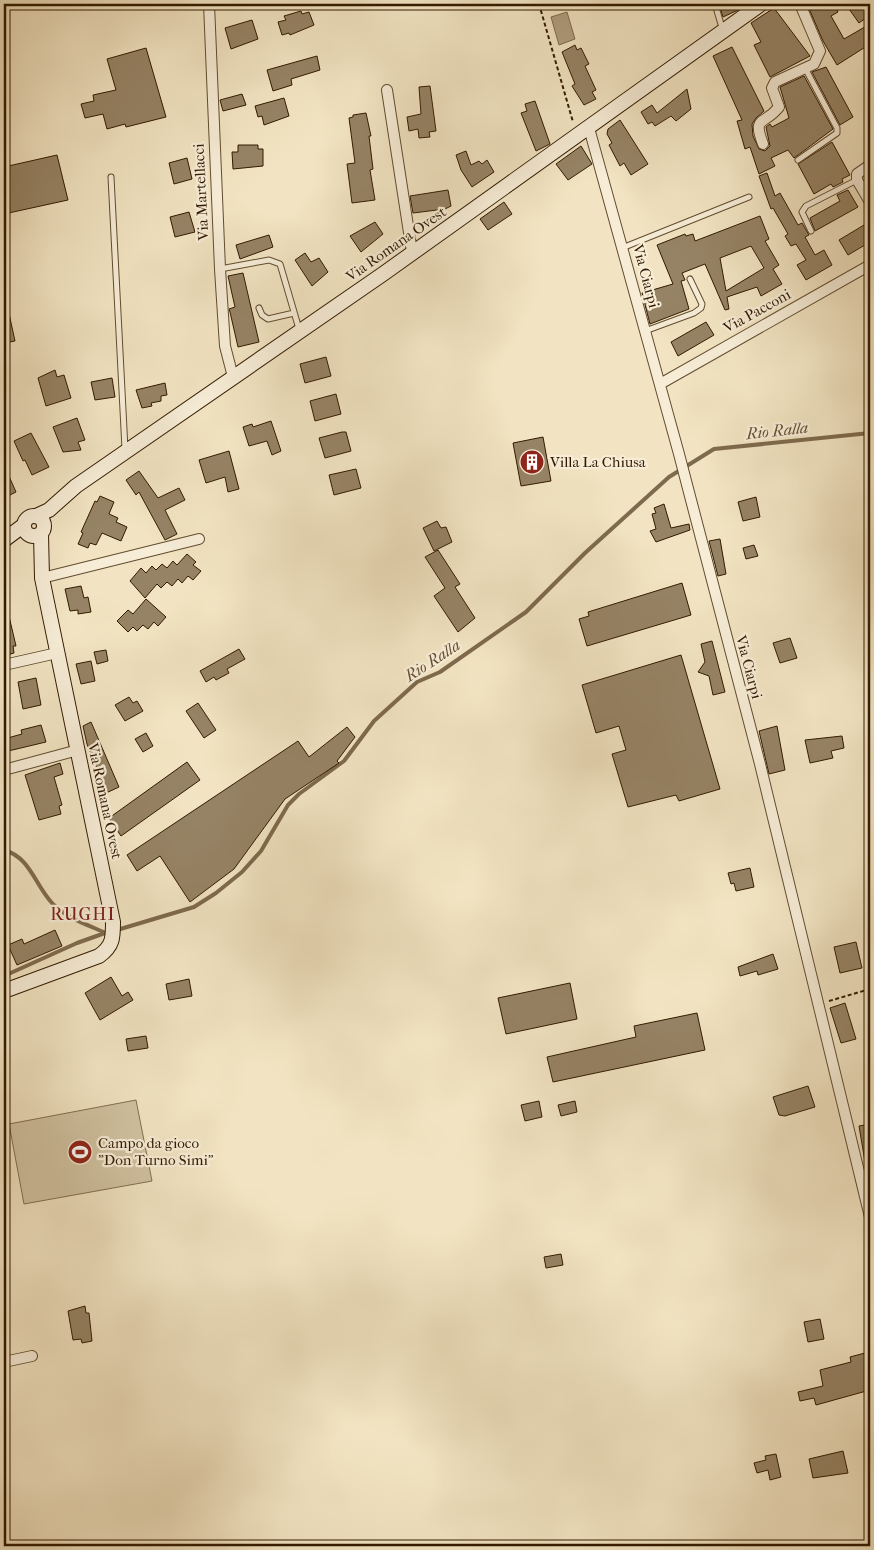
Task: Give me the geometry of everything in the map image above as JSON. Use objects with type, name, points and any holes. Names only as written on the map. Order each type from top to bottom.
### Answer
[{"type":"street","name":"Via Martellacci","points":[[208,4],[220,269],[225,346],[232,377]]},
{"type":"street","name":"Via Romana Ovest","points":[[4,991],[99,956],[109,949],[113,940],[113,922],[42,578],[40,548],[30,528],[76,486],[583,132],[761,4]]},
{"type":"street","points":[[763,144],[757,128],[758,124],[779,107],[772,88],[775,82],[814,64],[819,57],[820,47],[800,4]]},
{"type":"street","points":[[386,90],[412,252]]},
{"type":"street","name":"Via Ciarpi","points":[[583,132],[622,248],[679,454],[760,764],[870,1217]]},
{"type":"street","points":[[870,165],[858,172],[857,180],[870,202]]},
{"type":"street","name":"Via Pacconi","points":[[660,384],[870,265]]},
{"type":"street","points":[[42,578],[199,539]]},
{"type":"street","points":[[4,665],[58,653]]},
{"type":"street","points":[[4,770],[78,750]]},
{"type":"street","points":[[4,1362],[32,1356]]},
{"type":"lane","points":[[715,4],[723,31]]},
{"type":"lane","points":[[798,160],[837,133],[837,128],[805,68]]},
{"type":"lane","points":[[111,177],[125,452]]},
{"type":"lane","points":[[811,231],[802,212],[806,206],[857,180]]},
{"type":"lane","points":[[622,248],[749,197]]},
{"type":"lane","points":[[220,269],[269,260],[280,264],[300,331]]},
{"type":"lane","points":[[645,332],[694,313],[701,308],[700,300],[690,279]]},
{"type":"lane","points":[[259,308],[262,315],[268,319],[294,313]]},
{"type":"path","points":[[539,4],[564,96],[583,132]]},
{"type":"path","points":[[818,1004],[870,989]]},
{"type":"shaded area","points":[[567,12],[575,39],[559,45],[551,17]]},
{"type":"shaded area","name":"Campo da gioco \"Don Turno Simi\"","points":[[136,1100],[152,1181],[24,1204],[9,1124]]},
{"type":"building","points":[[719,4],[737,4],[738,10],[723,17]]},
{"type":"building","points":[[807,4],[834,4],[838,12],[831,16],[844,39],[870,24],[870,44],[837,65],[823,41]]},
{"type":"building","points":[[857,4],[870,4],[870,15],[859,23],[849,9]]},
{"type":"building","points":[[774,8],[810,56],[770,77],[754,45],[761,42],[751,23]]},
{"type":"building","points":[[301,11],[302,14],[309,12],[314,25],[290,35],[289,33],[282,35],[278,22],[286,20],[284,16]]},
{"type":"building","points":[[252,20],[258,39],[231,49],[225,28]]},
{"type":"building","points":[[575,45],[577,50],[581,48],[589,64],[585,66],[596,90],[592,92],[596,99],[584,105],[572,86],[575,84],[562,52]]},
{"type":"building","points":[[732,47],[764,111],[752,124],[753,136],[759,149],[765,151],[770,146],[766,127],[770,124],[772,127],[789,118],[780,87],[804,76],[833,129],[794,158],[788,150],[771,158],[775,166],[759,174],[750,147],[745,149],[737,121],[742,120],[713,56]]},
{"type":"building","points":[[146,48],[166,117],[126,127],[125,124],[107,129],[103,114],[85,118],[81,104],[94,101],[93,95],[116,90],[107,59]]},
{"type":"building","points":[[317,56],[320,70],[291,79],[292,85],[273,91],[267,70]]},
{"type":"building","points":[[826,67],[853,117],[840,125],[812,72]]},
{"type":"building","points":[[430,86],[436,131],[429,132],[430,137],[419,138],[418,129],[409,131],[407,117],[421,114],[419,87]]},
{"type":"building","points":[[687,89],[691,109],[676,121],[671,116],[655,126],[652,122],[648,124],[641,112],[652,105],[657,113]]},
{"type":"building","points":[[242,94],[246,105],[223,111],[220,100]]},
{"type":"building","points":[[284,98],[289,116],[264,125],[262,116],[258,117],[255,106]]},
{"type":"building","points":[[535,101],[550,144],[536,151],[521,113],[527,111],[525,104]]},
{"type":"building","points":[[366,113],[371,136],[369,136],[373,169],[370,170],[375,200],[352,203],[347,164],[355,163],[349,118],[353,117],[353,115]]},
{"type":"building","points":[[620,120],[648,164],[631,175],[624,163],[620,166],[609,145],[612,143],[607,134],[608,129]]},
{"type":"building","points":[[832,142],[850,175],[842,179],[843,182],[833,187],[831,184],[814,194],[798,164]]},
{"type":"building","points":[[238,145],[258,145],[258,149],[263,149],[263,166],[233,169],[232,152],[238,152]]},
{"type":"building","points":[[581,146],[592,164],[568,180],[556,164]]},
{"type":"building","points":[[466,151],[471,165],[479,161],[482,164],[487,160],[494,172],[472,187],[461,170],[456,155]]},
{"type":"building","points":[[57,155],[68,200],[4,214],[4,167]]},
{"type":"building","points":[[187,158],[192,179],[174,184],[169,163]]},
{"type":"building","points":[[767,173],[775,196],[780,193],[798,225],[802,223],[809,235],[805,237],[815,255],[824,250],[832,265],[806,280],[797,265],[806,260],[796,244],[791,246],[785,236],[788,234],[773,208],[771,209],[759,176]]},
{"type":"building","points":[[448,190],[451,206],[445,209],[413,213],[410,196]]},
{"type":"building","points":[[848,190],[858,207],[815,231],[810,218],[840,201],[837,195]]},
{"type":"building","points":[[504,202],[512,214],[488,230],[480,219]]},
{"type":"building","points":[[189,212],[195,232],[175,237],[170,217]]},
{"type":"building","points":[[760,216],[769,239],[765,241],[779,265],[773,269],[782,284],[761,296],[757,287],[727,297],[729,309],[725,310],[705,264],[682,273],[685,280],[681,281],[689,309],[650,324],[642,293],[673,284],[657,245],[685,234],[686,236],[693,234],[695,241]],"holes":[[[751,246],[764,268],[726,291],[720,258]]]},
{"type":"building","points":[[375,222],[383,234],[361,252],[350,236]]},
{"type":"building","points":[[864,225],[870,235],[870,242],[848,255],[839,240]]},
{"type":"building","points":[[269,235],[273,247],[240,259],[236,245]]},
{"type":"building","points":[[305,253],[311,262],[319,258],[328,272],[312,286],[295,260]]},
{"type":"building","points":[[243,273],[259,342],[238,347],[229,309],[235,307],[228,276]]},
{"type":"building","points":[[4,309],[8,309],[15,341],[4,343]]},
{"type":"building","points":[[706,322],[714,335],[678,356],[671,342]]},
{"type":"building","points":[[326,357],[331,376],[305,383],[300,364]]},
{"type":"building","points":[[55,370],[57,377],[64,375],[71,398],[46,406],[38,378]]},
{"type":"building","points":[[112,378],[115,397],[95,400],[91,382]]},
{"type":"building","points":[[165,383],[167,395],[161,396],[161,401],[151,403],[152,406],[142,408],[136,390]]},
{"type":"building","points":[[336,394],[341,414],[315,421],[310,401]]},
{"type":"building","points":[[77,418],[85,440],[78,442],[81,450],[63,452],[53,427]]},
{"type":"building","points":[[271,421],[281,451],[272,455],[267,441],[249,446],[243,427],[252,424],[253,427]]},
{"type":"building","points":[[346,432],[351,451],[325,458],[319,438]]},
{"type":"building","points":[[31,433],[49,467],[32,475],[14,441]]},
{"type":"building","name":"Villa La Chiusa","points":[[543,437],[551,481],[521,486],[513,443]]},
{"type":"building","points":[[229,451],[239,489],[228,492],[225,477],[206,483],[199,460]]},
{"type":"building","points":[[4,465],[16,492],[4,498]]},
{"type":"building","points":[[356,469],[361,488],[334,495],[329,475]]},
{"type":"building","points":[[139,471],[158,498],[179,488],[185,500],[165,510],[177,534],[165,540],[139,492],[136,495],[126,480]]},
{"type":"building","points":[[100,496],[114,502],[109,514],[118,518],[116,522],[127,527],[121,541],[102,533],[96,545],[90,543],[88,548],[78,544],[83,533],[81,532],[95,501],[97,502]]},
{"type":"building","points":[[756,497],[760,517],[743,521],[738,502]]},
{"type":"building","points":[[664,504],[671,528],[689,524],[690,530],[656,542],[650,531],[656,529],[652,514],[656,513],[654,508]]},
{"type":"building","points":[[437,521],[441,528],[446,527],[452,542],[434,551],[423,528]]},
{"type":"building","points":[[720,539],[726,574],[718,576],[709,541]]},
{"type":"building","points":[[754,545],[758,556],[746,559],[743,548]]},
{"type":"building","points":[[438,550],[460,584],[455,587],[475,618],[458,632],[434,596],[445,588],[425,557]]},
{"type":"building","points":[[187,554],[196,562],[193,565],[201,571],[193,580],[188,576],[182,583],[178,579],[172,586],[167,582],[161,588],[157,584],[145,598],[130,581],[141,568],[146,573],[152,566],[156,570],[162,564],[167,568],[173,561],[177,565]]},
{"type":"building","points":[[682,583],[691,615],[587,646],[579,619],[589,616],[588,612]]},
{"type":"building","points":[[81,586],[84,598],[88,597],[91,612],[78,614],[78,610],[70,611],[65,589]]},
{"type":"building","points":[[146,599],[166,617],[158,626],[154,622],[148,629],[143,625],[137,631],[133,627],[128,632],[117,621],[128,610],[133,614]]},
{"type":"building","points":[[4,612],[8,612],[16,646],[13,646],[14,653],[4,656]]},
{"type":"building","points":[[790,638],[797,658],[780,663],[773,643]]},
{"type":"building","points":[[712,641],[725,692],[713,695],[709,676],[698,672],[705,662],[701,644]]},
{"type":"building","points":[[239,649],[245,659],[227,669],[229,673],[216,680],[214,677],[206,682],[200,671]]},
{"type":"building","points":[[106,650],[108,661],[97,664],[94,652]]},
{"type":"building","points":[[681,655],[720,789],[679,801],[676,795],[628,807],[612,754],[626,750],[619,726],[596,733],[582,685]]},
{"type":"building","points":[[91,661],[95,681],[81,684],[76,664]]},
{"type":"building","points":[[36,678],[41,705],[23,709],[18,682]]},
{"type":"building","points":[[129,697],[133,703],[137,701],[143,711],[125,721],[115,705]]},
{"type":"building","points":[[198,703],[216,730],[204,738],[186,711]]},
{"type":"building","points":[[91,722],[119,787],[104,794],[97,777],[100,776],[87,744],[83,726]]},
{"type":"building","points":[[41,725],[46,742],[4,752],[4,739],[22,734],[21,730]]},
{"type":"building","points":[[777,726],[785,770],[769,774],[759,731]]},
{"type":"building","points":[[347,727],[355,737],[337,761],[339,763],[285,799],[234,869],[190,902],[160,856],[137,871],[127,855],[298,741],[309,757]]},
{"type":"building","points":[[146,733],[153,746],[143,752],[135,739]]},
{"type":"building","points":[[842,736],[844,748],[831,751],[833,758],[810,763],[805,740]]},
{"type":"building","points":[[187,762],[200,780],[121,836],[109,818]]},
{"type":"building","points":[[60,763],[63,774],[54,777],[62,805],[59,806],[61,814],[39,820],[25,775]]},
{"type":"building","points":[[750,868],[754,887],[736,891],[734,883],[731,884],[728,873]]},
{"type":"building","points":[[55,930],[62,946],[17,965],[8,945],[22,939],[24,944]]},
{"type":"building","points":[[856,942],[862,968],[840,973],[834,947]]},
{"type":"building","points":[[773,954],[778,969],[758,975],[757,971],[740,976],[738,967]]},
{"type":"building","points":[[111,977],[122,996],[128,992],[133,1000],[100,1020],[85,993]]},
{"type":"building","points":[[189,979],[192,996],[169,1000],[166,984]]},
{"type":"building","points":[[570,983],[577,1019],[506,1034],[498,998]]},
{"type":"building","points":[[845,1003],[856,1039],[841,1043],[830,1008]]},
{"type":"building","points":[[697,1013],[705,1050],[553,1082],[547,1057],[636,1037],[634,1026]]},
{"type":"building","points":[[146,1036],[148,1048],[128,1051],[126,1039]]},
{"type":"building","points":[[808,1086],[815,1107],[785,1116],[779,1115],[773,1097]]},
{"type":"building","points":[[539,1101],[542,1117],[525,1121],[521,1105]]},
{"type":"building","points":[[575,1101],[577,1112],[561,1116],[558,1105]]},
{"type":"building","points":[[870,1124],[870,1161],[865,1162],[859,1126]]},
{"type":"building","points":[[561,1254],[563,1265],[546,1268],[544,1257]]},
{"type":"building","points":[[85,1306],[86,1313],[89,1313],[92,1341],[82,1343],[81,1339],[73,1340],[68,1311]]},
{"type":"building","points":[[820,1319],[824,1339],[808,1342],[804,1322]]},
{"type":"building","points":[[865,1353],[870,1376],[870,1390],[816,1405],[814,1398],[800,1401],[798,1392],[823,1386],[820,1370],[851,1362],[850,1357]]},
{"type":"building","points":[[843,1451],[848,1473],[813,1478],[809,1459]]},
{"type":"building","points":[[776,1454],[781,1477],[770,1480],[768,1470],[757,1473],[754,1463],[766,1460],[765,1456]]},
{"type":"waterway","name":"Rio Ralla","points":[[117,930],[194,907],[216,893],[242,872],[261,851],[288,805],[299,794],[344,761],[374,721],[417,682],[440,672],[526,612],[585,553],[669,477],[714,449],[870,433]]},
{"type":"waterway","name":"Rio Ralla","points":[[4,850],[13,854],[26,865],[46,896],[58,908],[70,917],[85,924],[106,933],[110,932]]},
{"type":"waterway","points":[[4,976],[77,943],[105,933]]},
{"type":"place","name":"Villa La Chiusa","points":[[532,462]]},
{"type":"place","name":"Campo da gioco \"Don Turno Simi\"","points":[[80,1152]]},
{"type":"district","name":"RUGHI","points":[[83,914]]}]
